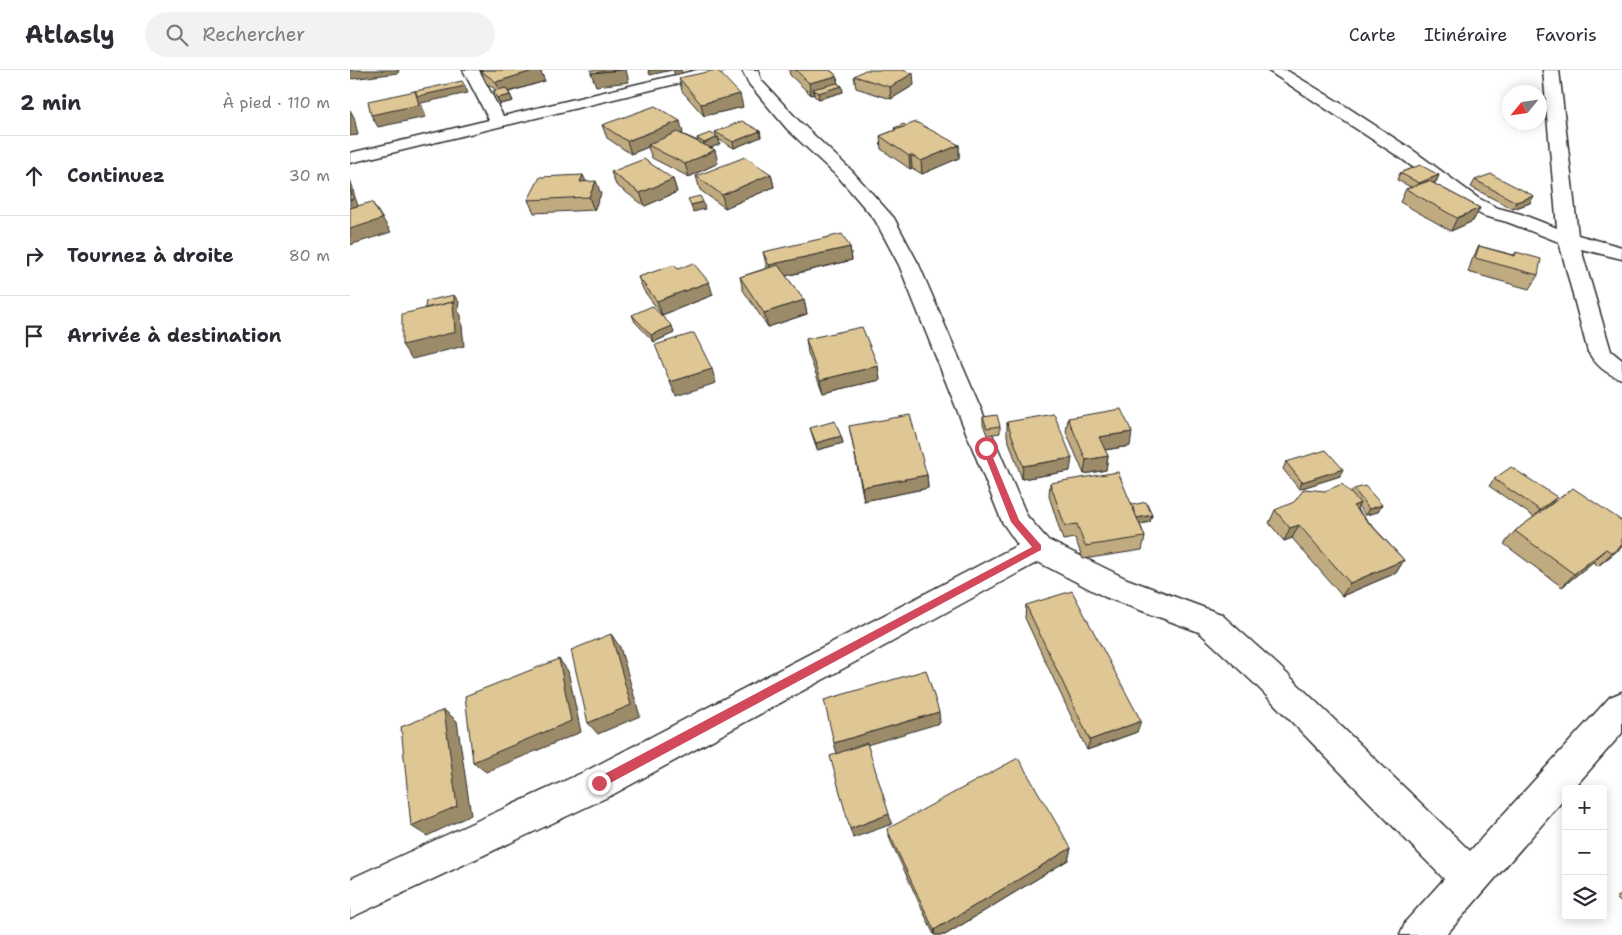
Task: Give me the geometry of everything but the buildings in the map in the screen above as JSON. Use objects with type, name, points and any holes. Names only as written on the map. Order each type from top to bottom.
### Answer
[{"type":"street","points":[[471,70],[498,122]]},
{"type":"street","points":[[350,158],[716,70]]},
{"type":"street","points":[[750,70],[754,81],[783,114],[846,175],[884,218],[909,264],[1016,522],[1038,548],[1116,588],[1210,623],[1267,675],[1471,879]]},
{"type":"street","points":[[1275,70],[1349,115],[1408,155],[1471,202],[1491,212],[1568,238],[1622,253]]},
{"type":"street","points":[[1551,70],[1568,238],[1600,352],[1606,360],[1622,371]]},
{"type":"street","points":[[350,899],[599,783],[1038,548]]},
{"type":"street","points":[[1420,935],[1622,708]]},
{"type":"route","points":[[599,783],[1038,548],[1016,522],[986,448]]}]
